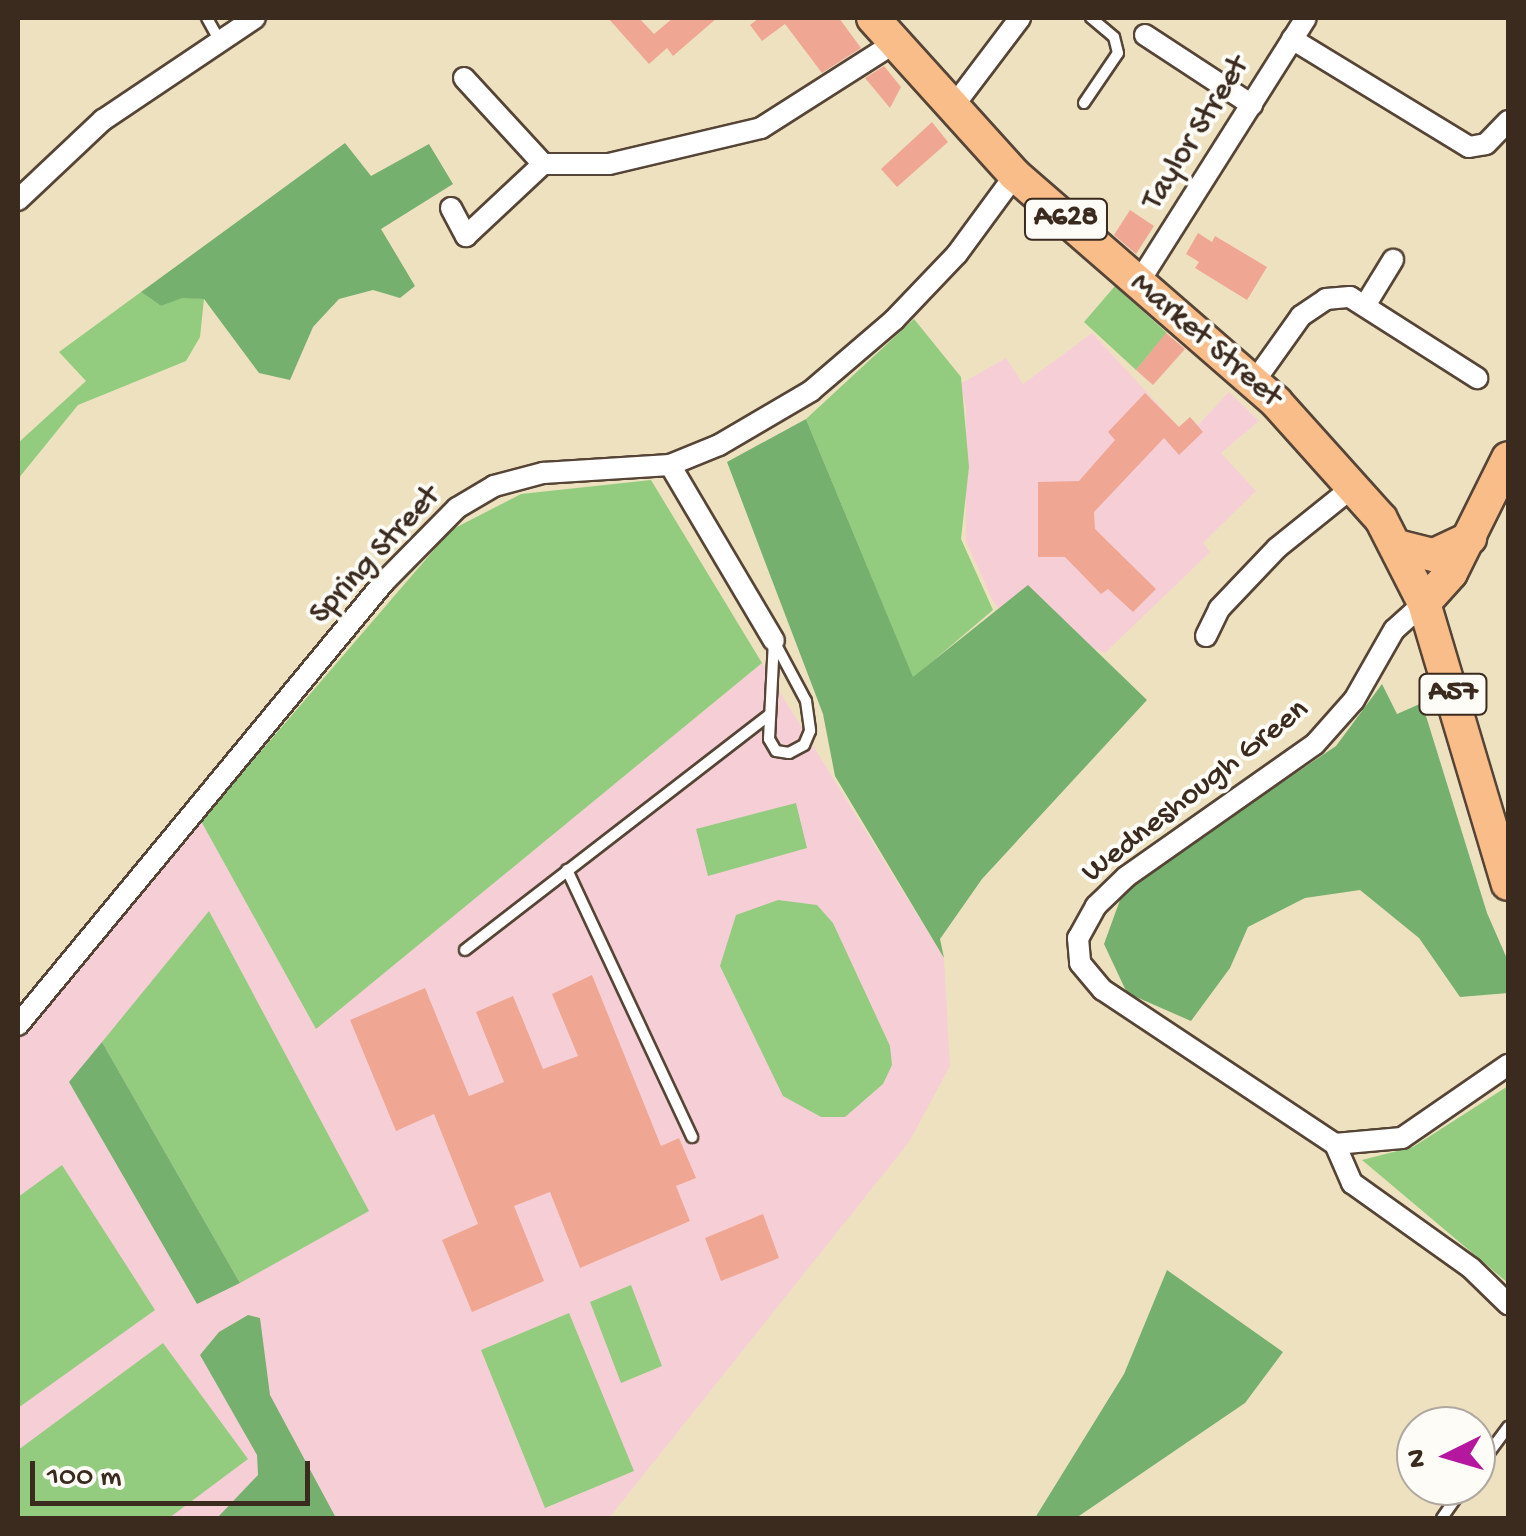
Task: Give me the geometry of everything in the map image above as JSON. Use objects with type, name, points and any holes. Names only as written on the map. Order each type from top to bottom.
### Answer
[{"type":"main road","name":"Market Street","points":[[873,18],[1015,175],[1254,382],[1354,486],[1397,546],[1424,603]]},
{"type":"main road","points":[[1424,603],[1467,544],[1508,458]]},
{"type":"main road","points":[[1397,546],[1434,555],[1467,544]]},
{"type":"main road","points":[[1440,649],[1467,544]]},
{"type":"main road","name":"A57","points":[[1424,603],[1508,884]]},
{"type":"street","points":[[18,200],[103,120],[254,18]]},
{"type":"street","points":[[952,108],[1020,18]]},
{"type":"street","name":"Taylor Street","points":[[1138,282],[1306,18]]},
{"type":"street","points":[[1145,35],[1252,105]]},
{"type":"street","points":[[1292,39],[1469,147],[1486,144],[1508,122]]},
{"type":"street","points":[[452,208],[466,236],[543,164],[610,164],[761,128],[896,42]]},
{"type":"street","points":[[464,78],[543,164]]},
{"type":"street","name":"Spring Street","points":[[18,1025],[384,582],[457,508],[494,486],[543,473],[670,465],[720,446],[825,379],[958,254],[1015,175]]},
{"type":"street","points":[[1366,304],[1393,260]]},
{"type":"street","points":[[1254,382],[1300,316],[1326,299],[1350,296],[1476,378]]},
{"type":"street","points":[[670,465],[774,641]]},
{"type":"street","points":[[1206,636],[1220,609],[1277,548],[1354,486]]},
{"type":"street","name":"Wedneshough Green","points":[[1336,1144],[1102,990],[1080,962],[1078,938],[1096,906],[1126,876],[1316,744],[1354,700],[1394,630],[1424,603]]},
{"type":"street","points":[[1508,1065],[1402,1138],[1336,1144],[1341,1170],[1352,1183],[1470,1268],[1508,1304]]},
{"type":"lane","points":[[207,18],[220,42]]},
{"type":"lane","points":[[1084,103],[1118,53],[1114,37],[1091,18]]},
{"type":"lane","points":[[774,641],[806,701],[810,730],[804,745],[776,751],[768,716],[774,641]]},
{"type":"lane","points":[[465,950],[768,716]]},
{"type":"lane","points":[[567,870],[692,1137]]},
{"type":"shaded area","points":[[1092,333],[1179,427],[1190,417],[1198,425],[1229,392],[1259,421],[1221,453],[1256,491],[1203,543],[1210,552],[1105,653],[999,610],[966,541],[966,407],[960,384],[1006,358],[1023,384]]},
{"type":"shaded area","points":[[762,663],[944,958],[950,1066],[909,1142],[609,1518],[18,1518],[18,1040],[201,821],[316,1028]]},
{"type":"green space","points":[[345,143],[371,176],[429,144],[453,184],[381,229],[415,286],[400,298],[373,290],[339,299],[313,327],[290,380],[259,373],[204,299],[182,298],[161,306],[141,292]]},
{"type":"green space","points":[[1115,286],[1167,333],[1136,370],[1084,322]]},
{"type":"green space","points":[[141,292],[161,306],[182,297],[204,299],[200,337],[186,361],[78,405],[18,479],[18,443],[86,381],[59,352]]},
{"type":"green space","points":[[914,319],[961,377],[969,467],[961,539],[993,610],[913,678],[806,419]]},
{"type":"green space","points":[[806,419],[913,677],[1028,585],[1147,700],[982,879],[940,939],[944,958],[835,776],[823,714],[727,462]]},
{"type":"green space","points":[[651,480],[762,663],[316,1029],[201,821],[451,530],[521,494]]},
{"type":"green space","points":[[1382,684],[1397,714],[1422,703],[1487,913],[1508,961],[1508,993],[1460,997],[1419,938],[1360,890],[1305,898],[1248,927],[1230,968],[1191,1021],[1127,993],[1104,944],[1124,889],[1336,746]]},
{"type":"green space","points":[[796,803],[807,848],[708,876],[696,829]]},
{"type":"green space","points":[[778,900],[817,905],[833,923],[890,1046],[892,1065],[883,1084],[845,1117],[821,1117],[783,1096],[720,966],[736,915]]},
{"type":"green space","points":[[209,911],[369,1211],[240,1283],[102,1042]]},
{"type":"green space","points":[[102,1042],[240,1283],[197,1304],[69,1082]]},
{"type":"green space","points":[[1508,1086],[1508,1283],[1362,1160],[1413,1147]]},
{"type":"green space","points":[[62,1165],[155,1310],[18,1408],[18,1197]]},
{"type":"green space","points":[[1167,1270],[1283,1352],[1245,1403],[1076,1518],[1035,1518],[1124,1374]]},
{"type":"green space","points":[[631,1285],[662,1366],[621,1383],[590,1302]]},
{"type":"green space","points":[[569,1313],[634,1471],[545,1508],[481,1350]]},
{"type":"green space","points":[[248,1315],[260,1318],[270,1395],[336,1518],[217,1518],[258,1475],[257,1455],[200,1355],[219,1332]]},
{"type":"green space","points":[[163,1343],[248,1459],[169,1518],[18,1518],[18,1450]]},
{"type":"building","points":[[608,18],[639,18],[654,34],[673,18],[717,18],[673,56],[667,48],[649,64]]},
{"type":"building","points":[[759,18],[839,18],[861,48],[822,73],[785,24],[762,41],[750,25]]},
{"type":"building","points":[[884,66],[901,87],[890,108],[865,78]]},
{"type":"building","points":[[932,122],[948,142],[897,187],[881,169]]},
{"type":"building","points":[[1130,210],[1154,226],[1136,254],[1114,235]]},
{"type":"building","points":[[1198,233],[1212,242],[1215,236],[1267,267],[1247,300],[1195,268],[1199,262],[1186,254]]},
{"type":"building","points":[[1166,333],[1185,349],[1153,385],[1136,370]]},
{"type":"building","points":[[1145,393],[1179,427],[1190,417],[1203,432],[1179,455],[1164,438],[1094,512],[1095,529],[1156,589],[1133,612],[1108,589],[1101,594],[1065,557],[1038,557],[1038,482],[1079,481],[1115,440],[1108,432]]},
{"type":"building","points":[[592,975],[661,1146],[679,1138],[696,1178],[676,1186],[690,1221],[580,1268],[550,1192],[514,1206],[544,1281],[472,1312],[442,1240],[478,1224],[434,1114],[396,1131],[350,1020],[425,988],[469,1096],[504,1082],[476,1012],[513,996],[543,1069],[578,1056],[552,994]]},
{"type":"building","points":[[763,1214],[779,1258],[721,1281],[705,1238]]}]
